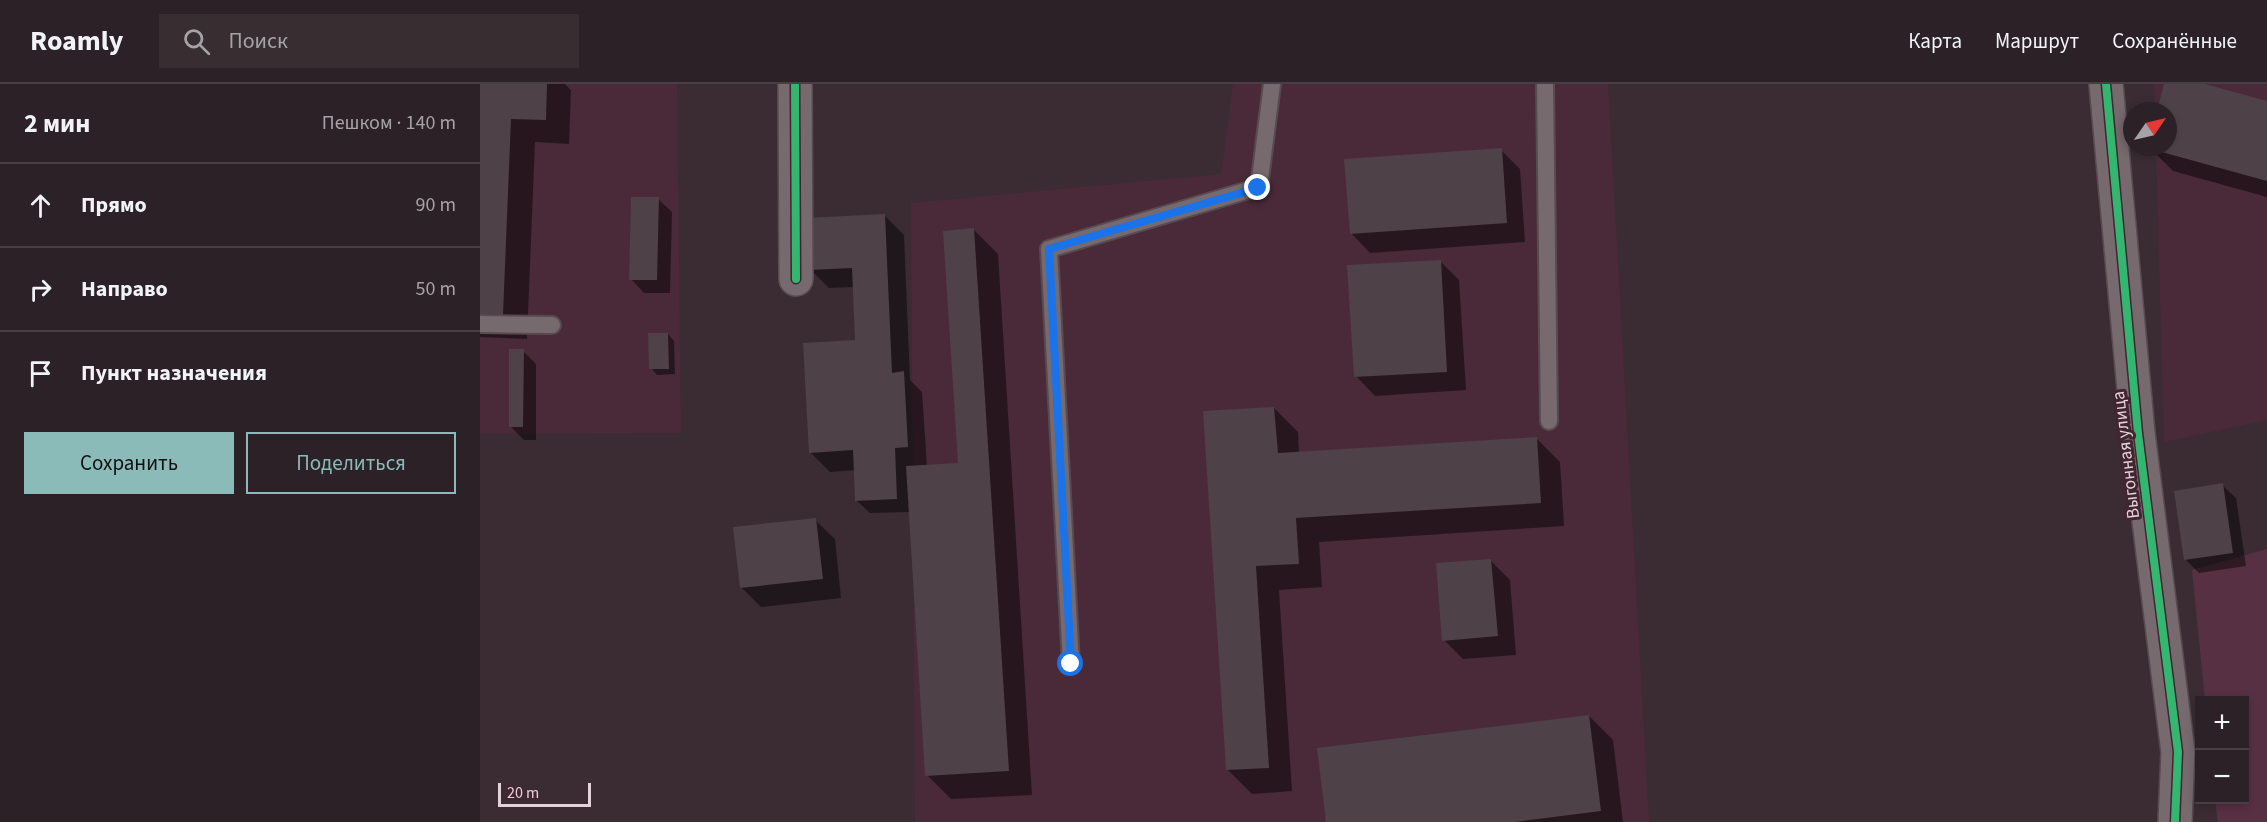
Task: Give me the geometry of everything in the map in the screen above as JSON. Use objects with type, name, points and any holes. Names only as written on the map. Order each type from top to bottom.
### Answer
[{"type":"street","points":[[795,84],[796,279]]},
{"type":"street","name":"Выгонная улица","points":[[2106,84],[2138,433],[2178,752],[2175,822]]},
{"type":"lane","points":[[1071,664],[1049,249],[1258,188],[1272,84]]},
{"type":"lane","points":[[1545,84],[1549,421]]},
{"type":"lane","points":[[480,324],[552,325]]},
{"type":"shaded area","points":[[480,84],[677,84],[681,433],[480,434]]},
{"type":"shaded area","points":[[1233,84],[1608,84],[1649,822],[915,822],[911,203],[1221,174]]},
{"type":"shaded area","points":[[2154,84],[2267,84],[2267,420],[2164,442],[2156,156],[2177,156],[2177,102],[2155,102]]},
{"type":"shaded area","points":[[2267,549],[2267,822],[2218,822],[2216,804],[2249,804],[2249,696],[2205,696],[2192,570]]},
{"type":"building","points":[[480,84],[547,84],[546,120],[511,119],[503,315],[480,314]]},
{"type":"building","points":[[2164,84],[2205,84],[2267,101],[2267,181],[2176,156],[2177,102],[2159,102]]},
{"type":"building","points":[[1502,148],[1507,223],[1350,234],[1344,159]]},
{"type":"building","points":[[631,197],[659,197],[657,280],[629,280]]},
{"type":"building","points":[[885,214],[892,373],[904,371],[908,447],[895,448],[897,499],[855,501],[853,450],[809,453],[803,343],[855,340],[852,268],[809,270],[806,218]]},
{"type":"building","points":[[974,228],[1009,771],[925,776],[906,466],[958,463],[943,231]]},
{"type":"building","points":[[1441,260],[1447,372],[1354,377],[1347,265]]},
{"type":"building","points":[[648,333],[668,333],[669,369],[649,369]]},
{"type":"building","points":[[509,349],[524,349],[523,427],[509,427]]},
{"type":"building","points":[[1274,407],[1278,453],[1537,437],[1541,503],[1296,518],[1299,564],[1256,566],[1269,768],[1226,770],[1203,411]]},
{"type":"building","points":[[2223,483],[2233,553],[2184,560],[2174,491]]},
{"type":"building","points":[[816,518],[823,579],[740,588],[733,527]]},
{"type":"building","points":[[1491,559],[1498,636],[1442,641],[1436,563]]},
{"type":"building","points":[[1589,715],[1601,811],[1515,822],[1326,822],[1317,748]]},
{"type":"cycle path","points":[[795,84],[796,279]]},
{"type":"cycle path","points":[[2106,84],[2138,433],[2178,752],[2175,822]]},
{"type":"route","points":[[1071,664],[1049,249],[1258,188]]}]
